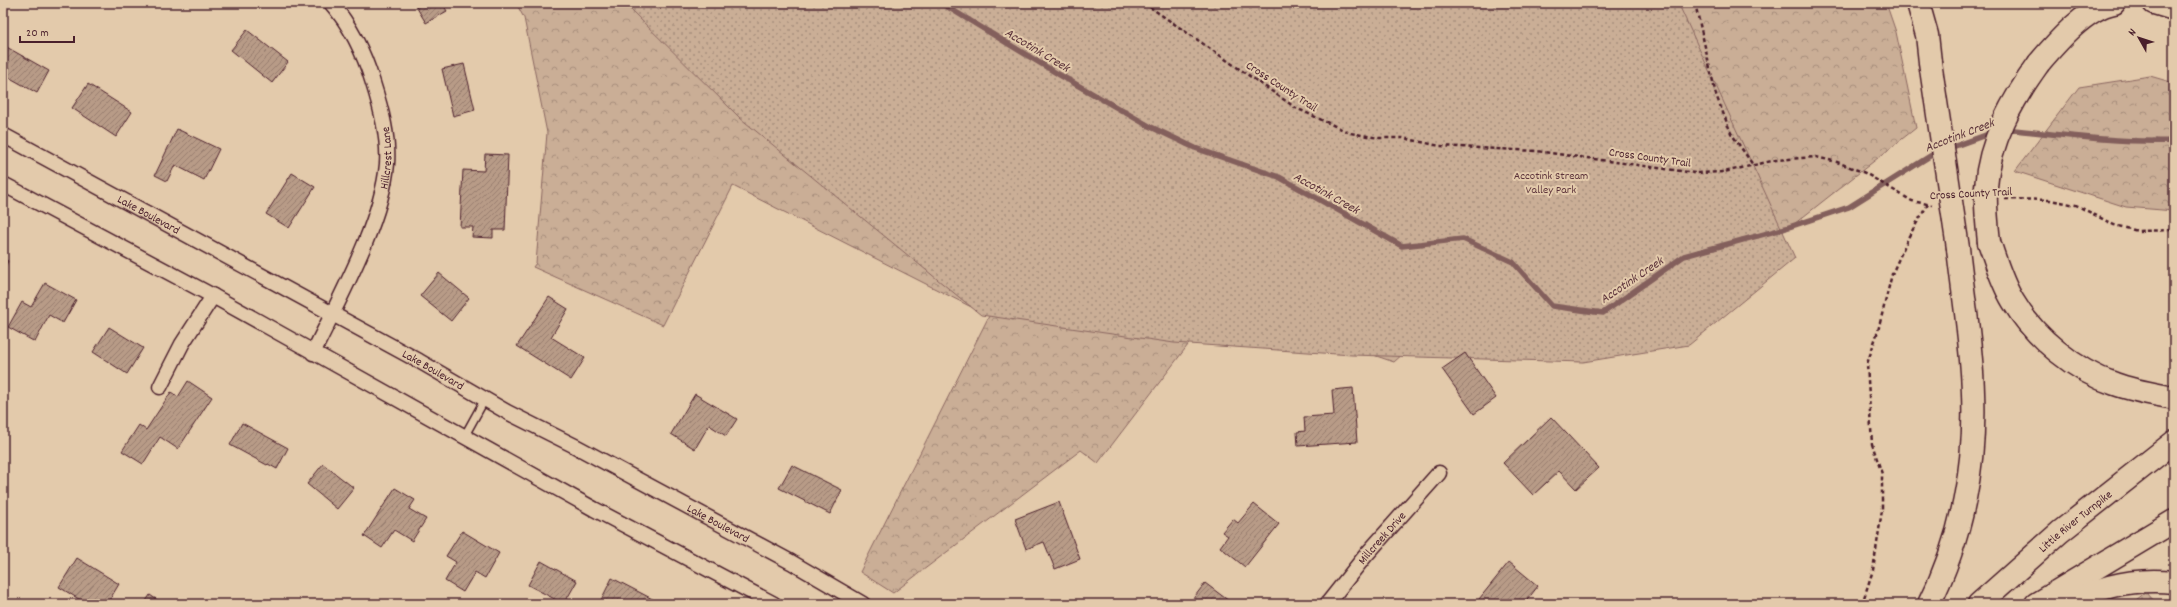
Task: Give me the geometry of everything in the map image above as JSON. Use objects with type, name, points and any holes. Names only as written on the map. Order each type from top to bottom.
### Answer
[{"type":"main road","points":[[1918,3],[1927,35],[1958,248],[1974,392],[1968,488],[1954,544],[1929,604]]},
{"type":"main road","points":[[2114,3],[2086,16],[2063,35],[2039,63],[2011,106],[1992,153],[1986,187],[1989,242],[2000,274],[2014,302],[2032,326],[2056,350],[2085,370],[2113,384],[2144,393],[2174,398]]},
{"type":"main road","points":[[2154,3],[2174,10]]},
{"type":"main road","name":"Little River Turnpike","points":[[1979,604],[2060,532],[2174,442]]},
{"type":"main road","points":[[2036,604],[2076,578],[2174,521]]},
{"type":"main road","points":[[2068,604],[2102,588],[2131,581],[2174,582]]},
{"type":"street","name":"Hillcrest Lane","points":[[313,353],[369,231],[383,186],[387,163],[386,142],[379,103],[368,67],[355,37],[342,16],[331,3]]},
{"type":"street","name":"Lake Boulevard","points":[[3,135],[485,399],[784,558],[863,604]]},
{"type":"street","points":[[3,184],[213,296],[594,509],[774,604]]},
{"type":"street","points":[[160,387],[182,344],[213,296]]},
{"type":"street","name":"Millcreek Drive","points":[[1327,604],[1366,555],[1439,473]]},
{"type":"lane","points":[[464,436],[485,399]]},
{"type":"path","name":"Cross County Trail","points":[[1144,3],[1296,108],[1350,133],[1379,138],[1403,138],[1440,146],[1536,151],[1695,173],[1724,172],[1776,160],[1816,157],[1837,162],[1864,173],[1912,201],[1934,205]]},
{"type":"path","points":[[1695,3],[1716,95],[1731,133],[1753,165]]},
{"type":"path","name":"Cross County Trail","points":[[1999,199],[2050,200],[2076,205],[2114,225],[2138,231],[2174,230]]},
{"type":"path","points":[[1862,604],[1873,570],[1882,510],[1882,474],[1872,444],[1867,364],[1878,331],[1892,274],[1909,236],[1928,204]]},
{"type":"green space","name":"Accotink Stream Valley Park","points":[[516,3],[1886,3],[1896,32],[1916,128],[1789,228],[1554,321],[1483,282],[1394,362],[1220,303],[1098,463],[1081,450],[893,593],[860,572],[989,316],[733,186],[663,325],[533,267],[536,263],[547,133],[524,18]]},
{"type":"green space","name":"Accotink Stream Valley Park","points":[[624,3],[1664,3],[1680,7],[1795,258],[1689,345],[1583,362],[1352,355],[1174,343],[981,315],[740,118]]},
{"type":"green space","points":[[2150,76],[2174,83],[2174,211],[2126,207],[2015,171],[2079,87]]},
{"type":"green space","points":[[2146,592],[2157,604],[2131,604]]},
{"type":"building","points":[[414,3],[442,3],[447,11],[426,23]]},
{"type":"building","points":[[247,30],[288,62],[272,83],[231,50]]},
{"type":"building","points":[[3,45],[49,71],[37,93],[3,74]]},
{"type":"building","points":[[464,64],[475,110],[453,116],[442,69]]},
{"type":"building","points":[[88,84],[132,112],[116,137],[72,108]]},
{"type":"building","points":[[177,129],[219,149],[204,180],[175,165],[167,181],[155,175]]},
{"type":"building","points":[[485,154],[508,155],[505,230],[493,230],[493,238],[472,237],[473,227],[460,227],[463,170],[484,171]]},
{"type":"building","points":[[292,173],[315,187],[289,228],[266,214]]},
{"type":"building","points":[[3,258],[8,261],[3,271]]},
{"type":"building","points":[[439,273],[469,298],[451,321],[420,296]]},
{"type":"building","points":[[45,283],[76,300],[63,323],[49,315],[35,342],[8,327],[22,302],[31,307]]},
{"type":"building","points":[[549,297],[568,309],[551,337],[585,358],[571,380],[517,346]]},
{"type":"building","points":[[109,327],[143,348],[127,374],[93,352]]},
{"type":"building","points":[[1465,353],[1496,398],[1474,414],[1442,369]]},
{"type":"building","points":[[188,381],[212,397],[178,449],[160,437],[143,464],[122,451],[139,425],[146,430],[171,392],[178,397]]},
{"type":"building","points":[[1353,388],[1357,442],[1298,446],[1297,432],[1305,431],[1304,417],[1334,415],[1332,390]]},
{"type":"building","points":[[695,394],[737,419],[726,436],[709,425],[695,449],[671,434]]},
{"type":"building","points":[[1551,417],[1599,468],[1576,489],[1559,471],[1533,495],[1503,463]]},
{"type":"building","points":[[242,423],[288,448],[277,469],[230,445]]},
{"type":"building","points":[[323,464],[354,488],[337,509],[307,484]]},
{"type":"building","points":[[792,465],[842,490],[830,514],[779,488]]},
{"type":"building","points":[[395,488],[415,500],[409,509],[426,519],[412,541],[394,530],[382,548],[364,536]]},
{"type":"building","points":[[1059,502],[1080,559],[1055,569],[1044,542],[1026,549],[1015,519]]},
{"type":"building","points":[[1254,504],[1279,524],[1245,567],[1220,547],[1228,536],[1222,532],[1233,519],[1238,523]]},
{"type":"building","points":[[462,531],[499,553],[485,578],[475,572],[463,592],[445,581],[456,562],[446,556]]},
{"type":"building","points":[[77,558],[119,584],[107,604],[87,604],[59,587]]},
{"type":"building","points":[[541,561],[577,581],[564,604],[528,585]]},
{"type":"building","points":[[1509,562],[1538,586],[1524,604],[1475,604]]},
{"type":"building","points":[[612,578],[662,604],[599,604]]},
{"type":"building","points":[[1205,583],[1233,604],[1189,604]]},
{"type":"building","points":[[150,595],[163,604],[144,604]]},
{"type":"waterway","name":"Accotink Creek","points":[[941,3],[1058,74],[1149,126],[1195,148],[1279,177],[1402,246],[1463,239],[1513,262],[1552,306],[1603,313],[1684,256],[1786,228],[1849,207],[1930,156],[1939,152]]},
{"type":"waterway","name":"Accotink Creek","points":[[2006,129],[2111,140],[2174,141]]},
{"type":"waterway","name":"Accotink Creek","points":[[1947,149],[1994,132]]}]
